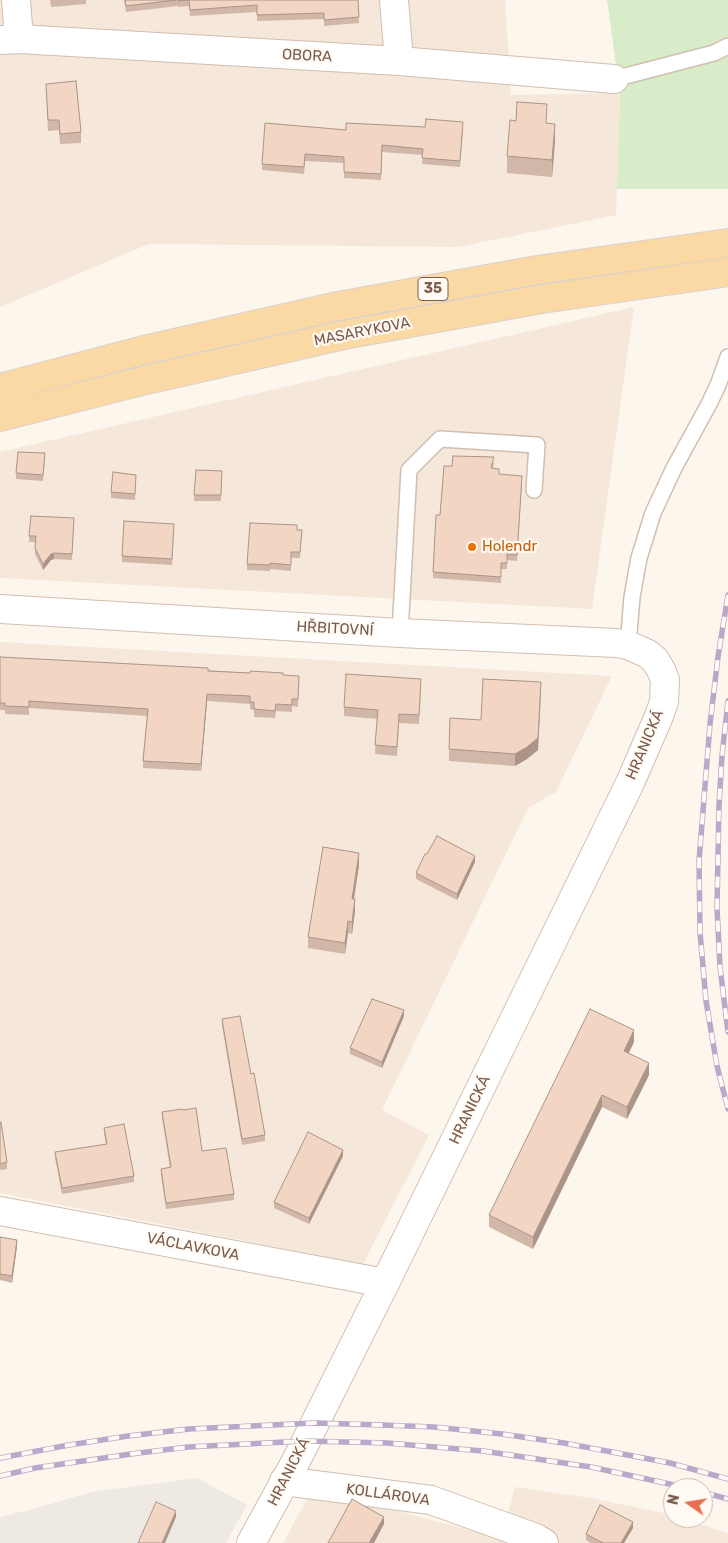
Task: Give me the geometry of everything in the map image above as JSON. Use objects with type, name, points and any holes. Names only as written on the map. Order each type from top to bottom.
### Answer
[{"type":"main road","name":"MASARYKOVA","points":[[0,388],[140,351],[366,301],[537,270],[728,243]]},
{"type":"main road","name":"MASARYKOVA","points":[[0,417],[146,380],[353,333],[542,299],[728,272]]},
{"type":"street","points":[[9,40],[16,0]]},
{"type":"street","points":[[394,0],[399,61]]},
{"type":"street","name":"OBORA","points":[[9,40],[399,61],[614,79]]},
{"type":"street","name":"HŘBITOVNÍ","points":[[0,609],[628,645],[648,654],[662,670]]},
{"type":"street","name":"HRANICKÁ","points":[[251,1543],[386,1283],[630,784],[664,702],[665,680],[662,670]]},
{"type":"street","name":"VÁCLAVKOVA","points":[[0,1211],[386,1283]]},
{"type":"street","name":"KOLLÁROVA","points":[[284,1481],[430,1500],[536,1538],[544,1543]]},
{"type":"lane","points":[[614,79],[714,53],[728,46]]},
{"type":"lane","points":[[628,645],[632,597],[639,558],[653,513],[674,468],[709,404],[728,357]]},
{"type":"lane","points":[[400,633],[409,470],[440,439],[537,445],[534,490]]},
{"type":"shaded area","points":[[0,0],[505,0],[511,95],[620,93],[616,215],[459,247],[149,244],[0,307]]},
{"type":"shaded area","points":[[634,307],[592,609],[0,578],[0,452]]},
{"type":"shaded area","points":[[0,642],[612,676],[556,792],[528,808],[382,1110],[429,1135],[363,1264],[0,1193]]},
{"type":"shaded area","points":[[197,1478],[247,1505],[226,1543],[0,1543],[0,1517],[91,1492]]},
{"type":"shaded area","points":[[515,1487],[591,1498],[663,1513],[663,1528],[712,1528],[728,1533],[728,1543],[283,1543],[313,1488],[502,1539]]},
{"type":"green space","points":[[607,0],[728,0],[728,189],[617,189],[620,93]]},
{"type":"building","points":[[125,0],[176,0],[126,6]]},
{"type":"building","points":[[189,0],[358,0],[359,17],[324,20],[324,13],[257,15],[257,5],[190,10]]},
{"type":"building","points":[[76,81],[81,132],[60,134],[59,120],[48,120],[46,84]]},
{"type":"building","points":[[517,102],[547,104],[546,123],[555,124],[552,160],[507,156],[510,120],[516,121]]},
{"type":"building","points":[[426,119],[463,122],[460,161],[422,158],[423,149],[382,145],[381,174],[344,172],[344,157],[305,154],[304,167],[262,164],[265,123],[346,130],[346,123],[425,127]]},
{"type":"building","points":[[18,452],[45,453],[43,475],[16,473]]},
{"type":"building","points":[[453,456],[494,457],[491,468],[499,469],[499,474],[522,476],[517,555],[507,554],[507,563],[501,563],[501,577],[433,572],[436,515],[440,515],[444,466],[452,466]]},
{"type":"building","points":[[196,470],[222,471],[221,495],[194,495]]},
{"type":"building","points":[[113,472],[136,475],[135,494],[111,492]]},
{"type":"building","points":[[31,516],[74,518],[72,554],[51,554],[43,564],[35,548],[36,536],[29,536]]},
{"type":"building","points":[[124,521],[174,524],[172,559],[122,556]]},
{"type":"building","points":[[250,523],[297,525],[297,530],[302,530],[300,552],[291,552],[291,565],[270,563],[270,565],[247,564]]},
{"type":"building","points":[[0,657],[208,668],[208,671],[283,673],[283,675],[299,676],[298,699],[292,699],[292,705],[276,704],[275,711],[254,709],[254,702],[250,702],[250,696],[207,694],[201,764],[143,761],[148,709],[29,701],[29,707],[5,706],[5,703],[0,703]]},
{"type":"building","points":[[346,674],[421,679],[419,715],[399,714],[397,747],[375,745],[378,710],[344,707]]},
{"type":"building","points":[[483,679],[541,682],[538,738],[515,754],[449,749],[450,718],[481,720]]},
{"type":"building","points":[[437,836],[475,856],[457,894],[416,873],[425,854],[427,854]]},
{"type":"building","points":[[323,847],[359,853],[352,899],[355,899],[352,922],[348,921],[345,943],[308,937]]},
{"type":"building","points":[[372,999],[404,1010],[382,1062],[350,1048]]},
{"type":"building","points":[[590,1009],[634,1030],[624,1051],[649,1063],[627,1107],[602,1095],[533,1237],[489,1215]]},
{"type":"building","points":[[240,1016],[251,1074],[254,1073],[265,1135],[242,1139],[222,1019]]},
{"type":"building","points":[[196,1108],[202,1151],[226,1148],[234,1194],[166,1203],[161,1169],[171,1167],[162,1112]]},
{"type":"building","points":[[0,1122],[7,1162],[0,1164]]},
{"type":"building","points":[[124,1124],[134,1176],[62,1188],[55,1152],[107,1144],[104,1128]]},
{"type":"building","points":[[308,1132],[343,1150],[309,1218],[274,1202]]},
{"type":"building","points":[[0,1237],[17,1240],[12,1276],[0,1274]]},
{"type":"building","points":[[352,1499],[384,1517],[369,1543],[328,1543]]},
{"type":"building","points":[[156,1502],[176,1511],[162,1543],[138,1543]]},
{"type":"building","points":[[600,1505],[633,1522],[621,1543],[603,1543],[586,1534]]},
{"type":"railway","points":[[728,595],[710,724],[699,861],[700,932],[706,1001],[717,1066],[728,1109]]},
{"type":"railway","points":[[728,701],[719,805],[717,908],[720,967],[728,1032]]},
{"type":"railway","points":[[0,1458],[69,1445],[189,1429],[314,1423],[434,1427],[502,1434],[564,1443],[670,1463],[728,1479]]},
{"type":"railway","points":[[0,1476],[35,1468],[188,1447],[305,1441],[387,1443],[483,1451],[591,1467],[663,1483]]},
{"type":"railway","points":[[713,1495],[728,1499]]},
{"type":"place","name":"Holendr","points":[[472,547]]}]
